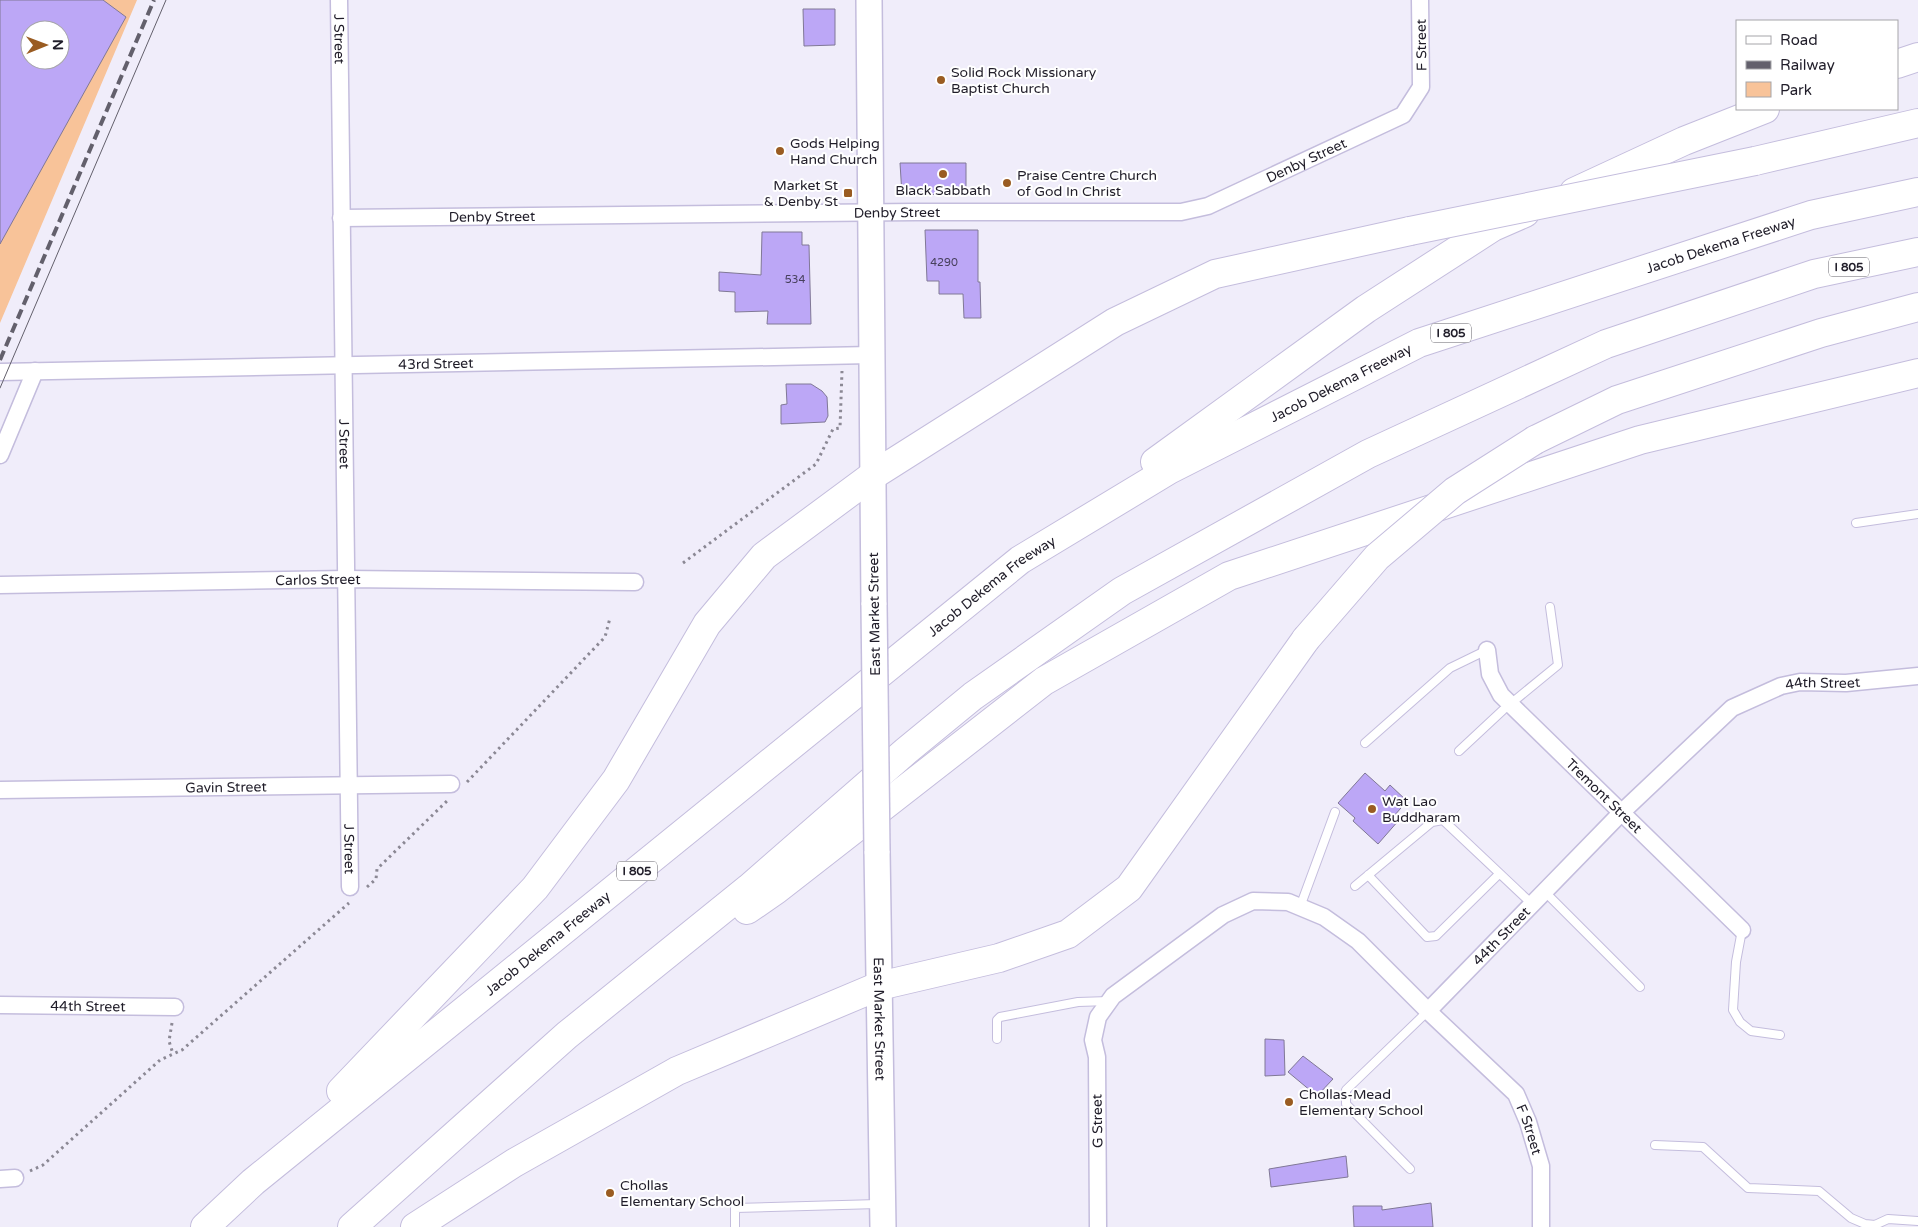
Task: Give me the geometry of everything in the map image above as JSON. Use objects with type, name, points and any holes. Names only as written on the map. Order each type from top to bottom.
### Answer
[{"type":"highway","points":[[1898,64],[1918,57]]},
{"type":"highway","points":[[1020,560],[1366,309],[1493,227],[1684,141],[1762,110]]},
{"type":"highway","points":[[253,1182],[535,888],[616,780],[706,624],[764,556],[872,476],[1115,322],[1215,274],[1410,231],[1755,161],[1918,123]]},
{"type":"highway","name":"Jacob Dekema Freeway","points":[[205,1227],[253,1182],[1020,560],[1169,470],[1419,343],[1811,215],[1918,192]]},
{"type":"highway","name":"I 805","points":[[352,1227],[566,1035],[749,888],[973,696],[1122,591],[1368,454],[1606,344],[1814,274],[1918,252]]},
{"type":"highway","points":[[415,1227],[514,1163],[677,1071],[879,986],[999,958],[1068,934],[1129,888],[1306,639],[1377,556],[1455,491],[1535,440],[1617,400],[1822,333],[1918,307]]},
{"type":"highway","points":[[566,1035],[776,890],[1044,681],[1229,576],[1640,440],[1918,373]]},
{"type":"main road","name":"East Market Street","points":[[869,0],[872,476],[883,1215]]},
{"type":"street","name":"J Street","points":[[339,0],[349,785],[355,892]]},
{"type":"street","name":"F Street","points":[[1403,115],[1421,87],[1420,0]]},
{"type":"street","name":"Denby Street","points":[[341,218],[870,212],[1181,212],[1208,206],[1403,115]]},
{"type":"street","name":"43rd Street","points":[[0,372],[872,355]]},
{"type":"street","points":[[0,455],[35,372]]},
{"type":"street","name":"Carlos Street","points":[[0,585],[346,579],[635,582]]},
{"type":"street","name":"Tremont Street","points":[[1487,650],[1490,674],[1501,695],[1742,930]]},
{"type":"street","name":"44th Street","points":[[1428,1011],[1622,812],[1732,708],[1781,686],[1800,682],[1846,683],[1918,676]]},
{"type":"street","name":"Gavin Street","points":[[0,790],[349,785],[457,788]]},
{"type":"street","points":[[1109,1001],[1113,996],[1223,915],[1252,901],[1288,902],[1324,917],[1358,941],[1428,1011]]},
{"type":"street","name":"G Street","points":[[1098,1227],[1097,1057],[1093,1040],[1098,1017],[1109,1001]]},
{"type":"street","name":"44th Street","points":[[0,1005],[175,1007]]},
{"type":"street","name":"F Street","points":[[1428,1011],[1516,1094],[1528,1122],[1541,1166],[1541,1227]]},
{"type":"lane","points":[[1856,523],[1918,514]]},
{"type":"lane","points":[[1459,751],[1558,665],[1550,607]]},
{"type":"lane","points":[[1365,743],[1450,668],[1487,650]]},
{"type":"lane","points":[[1300,907],[1335,812]]},
{"type":"lane","points":[[1355,886],[1432,822],[1443,820],[1532,904]]},
{"type":"lane","points":[[1368,876],[1428,938],[1436,936],[1500,874]]},
{"type":"lane","points":[[1544,891],[1640,987]]},
{"type":"lane","points":[[1742,930],[1736,962],[1733,1010],[1740,1022],[1751,1031],[1780,1035]]},
{"type":"lane","points":[[997,1039],[997,1020],[1000,1017],[1078,1002],[1109,1001]]},
{"type":"lane","points":[[1410,1170],[1346,1104],[1345,1096],[1346,1090],[1428,1011]]},
{"type":"lane","points":[[1655,1145],[1703,1147],[1748,1188],[1819,1191],[1851,1218],[1864,1224],[1875,1225],[1888,1219],[1918,1221]]},
{"type":"lane","points":[[735,1227],[735,1208],[883,1215]]},
{"type":"path","points":[[683,564],[816,464],[833,429],[840,428],[843,355]]},
{"type":"path","points":[[7,1178],[43,1165],[160,1060],[182,1050],[355,892],[376,879],[377,868],[605,636],[610,618]]},
{"type":"path","points":[[173,1054],[169,1040],[175,1007]]},
{"type":"green space","points":[[0,0],[137,0],[0,323]]},
{"type":"building","points":[[0,0],[103,0],[126,17],[0,244]]},
{"type":"building","points":[[803,9],[835,9],[835,45],[804,46]]},
{"type":"building","points":[[900,163],[966,163],[966,194],[902,195]]},
{"type":"building","points":[[925,230],[978,230],[978,282],[980,282],[981,318],[964,318],[963,294],[939,294],[939,281],[927,281]]},
{"type":"building","points":[[762,232],[802,232],[802,245],[809,245],[811,324],[767,324],[768,311],[735,312],[735,292],[719,291],[719,272],[761,275]]},
{"type":"building","points":[[786,384],[811,384],[822,391],[827,397],[828,416],[825,422],[781,424],[781,405],[787,404]]},
{"type":"building","name":"Wat Lao Buddharam","points":[[1365,773],[1385,791],[1390,785],[1407,801],[1394,816],[1399,820],[1378,844],[1353,821],[1355,818],[1338,803]]},
{"type":"building","points":[[1265,1039],[1284,1040],[1285,1075],[1265,1076]]},
{"type":"building","points":[[1303,1056],[1333,1079],[1317,1096],[1288,1072]]},
{"type":"building","points":[[1346,1156],[1348,1177],[1271,1187],[1269,1169]]},
{"type":"building","points":[[1431,1203],[1433,1227],[1354,1227],[1353,1206],[1382,1206],[1382,1210]]},
{"type":"tram line","points":[[0,388],[166,0]]},
{"type":"railway","points":[[0,360],[154,0]]},
{"type":"place","name":"Solid Rock Missionary Baptist Church","points":[[941,80]]},
{"type":"place","name":"Gods Helping Hand Church","points":[[780,151]]},
{"type":"place","name":"Black Sabbath","points":[[943,174]]},
{"type":"place","name":"Praise Centre Church of God In Christ","points":[[1007,183]]},
{"type":"place","name":"Market St & Denby St","points":[[848,193]]},
{"type":"place","name":"Wat Lao Buddharam","points":[[1372,809]]},
{"type":"place","name":"Chollas-Mead Elementary School","points":[[1289,1102]]},
{"type":"place","name":"Chollas Elementary School","points":[[610,1193]]}]
